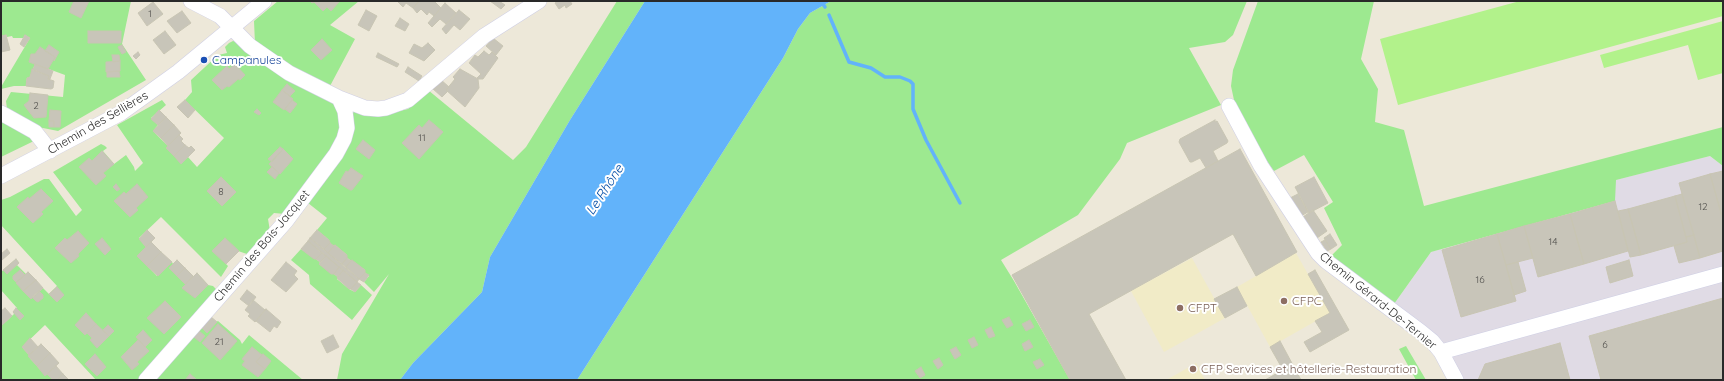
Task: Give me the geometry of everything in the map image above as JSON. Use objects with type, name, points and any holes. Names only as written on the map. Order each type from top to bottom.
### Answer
[{"type":"street","points":[[191,1],[213,11],[232,27],[250,46],[289,73],[339,98],[365,108],[378,109],[386,108],[408,100],[484,36],[539,1]]},
{"type":"street","name":"Chemin des Sellières","points":[[1,176],[120,112],[153,91],[264,1]]},
{"type":"street","name":"Chemin des Bois-Jacquet","points":[[146,380],[286,221],[336,154],[344,139],[347,128],[345,112],[339,98]]},
{"type":"street","name":"Chemin Gérard-De-Ternier","points":[[1229,106],[1261,166],[1318,253],[1326,261],[1426,337],[1442,352],[1456,380]]},
{"type":"street","points":[[1,113],[35,132],[50,151]]},
{"type":"street","name":"Chemin Gérard-De-Ternier","points":[[1442,352],[1723,274]]},
{"type":"shaded area","points":[[1710,156],[1723,166],[1723,380],[1456,380],[1394,304],[1431,252],[1615,201],[1615,180]]},
{"type":"shaded area","name":"CFPC","points":[[1296,253],[1330,313],[1270,347],[1237,287]]},
{"type":"shaded area","name":"CFPT","points":[[1192,258],[1225,318],[1164,352],[1131,291]]},
{"type":"shaded area","name":"CFP Services et hôtellerie-Restauration","points":[[1196,363],[1205,380],[1166,380],[1177,374]]},
{"type":"green space","points":[[1,1],[131,1],[122,44],[146,80],[58,131],[38,127],[7,109],[6,101],[11,92],[63,97],[65,75],[35,64],[30,77],[27,78],[26,86],[14,86],[1,89],[30,38],[25,35],[23,38],[13,38],[12,36],[7,37],[6,35],[1,36]]},
{"type":"green space","points":[[278,1],[359,1],[330,25],[355,39],[330,86],[306,76],[255,44],[254,21]]},
{"type":"green space","points":[[617,1],[645,1],[570,120],[490,257],[482,292],[413,363],[400,380],[337,380],[342,354],[389,274],[374,292],[364,282],[369,276],[365,273],[365,270],[347,258],[347,255],[335,245],[333,246],[329,240],[317,230],[327,218],[308,203],[355,109],[391,113],[408,109],[428,90],[513,160],[526,147]]},
{"type":"green space","points":[[831,1],[1247,1],[1233,35],[1225,42],[1189,48],[1221,105],[1127,143],[1120,159],[1078,215],[1001,260],[1070,380],[577,380],[783,58],[798,29],[810,13]]},
{"type":"green space","points":[[1258,1],[1374,1],[1361,59],[1378,89],[1375,122],[1404,130],[1424,206],[1723,127],[1723,166],[1710,156],[1616,180],[1615,201],[1431,252],[1394,304],[1330,257],[1342,245],[1324,208],[1333,202],[1304,155],[1274,171],[1268,163],[1234,100],[1231,86],[1233,70]]},
{"type":"green space","points":[[1520,1],[1723,1],[1723,16],[1398,105],[1380,39]]},
{"type":"green space","points":[[1723,21],[1723,73],[1698,80],[1688,45],[1604,68],[1600,55]]},
{"type":"green space","points":[[233,41],[240,43],[326,97],[335,105],[341,117],[337,142],[285,214],[274,213],[268,219],[270,231],[250,255],[238,251],[226,264],[228,266],[221,277],[161,217],[139,238],[146,247],[138,256],[157,276],[172,262],[173,264],[169,268],[185,284],[197,273],[208,285],[213,286],[218,291],[138,380],[96,380],[45,325],[22,347],[45,375],[47,374],[53,380],[1,380],[1,326],[14,314],[13,312],[17,308],[1,290],[1,272],[16,259],[19,263],[17,265],[26,274],[31,299],[43,288],[49,294],[57,286],[1,225],[1,200],[10,197],[44,179],[49,179],[76,216],[82,210],[53,172],[101,144],[107,148],[103,151],[114,164],[126,155],[135,171],[143,163],[117,125],[162,100],[166,105],[151,118],[158,125],[153,131],[168,146],[167,148],[181,163],[188,157],[197,167],[224,138],[185,100],[192,92],[191,80],[218,55],[227,53],[225,47]]},
{"type":"green space","points":[[1,118],[36,140],[1,157]]},
{"type":"green space","points":[[301,249],[338,277],[337,279],[349,289],[355,292],[361,285],[372,295],[352,320],[310,284],[309,275],[291,260]]},
{"type":"green space","points":[[209,316],[216,322],[218,321],[240,340],[242,344],[249,335],[303,380],[154,380]]},
{"type":"green space","points":[[1406,346],[1426,380],[1416,380],[1399,349]]},
{"type":"water","name":"Le Rhône","points":[[645,1],[831,1],[810,13],[798,29],[783,58],[577,380],[400,380],[413,363],[482,292],[490,257],[570,120]]},
{"type":"building","points":[[74,1],[89,1],[81,18],[69,12]]},
{"type":"building","points":[[310,1],[339,2],[331,11],[327,7],[323,11],[314,2],[312,3]]},
{"type":"building","points":[[419,1],[413,8],[406,3],[403,7],[398,2]]},
{"type":"building","points":[[419,1],[434,1],[441,8],[434,16],[429,12],[427,15],[421,9],[417,13],[413,8]]},
{"type":"building","points":[[490,1],[499,1],[505,5],[501,9]]},
{"type":"building","points":[[558,1],[570,1],[572,4],[566,8],[565,5],[559,9],[555,3]]},
{"type":"building","points":[[153,2],[163,14],[147,26],[138,13]]},
{"type":"building","points":[[445,3],[456,13],[446,24],[440,19],[432,27],[428,23]]},
{"type":"building","points":[[366,10],[377,16],[369,31],[358,25]]},
{"type":"building","points":[[459,10],[470,19],[460,30],[454,25],[446,34],[442,29]]},
{"type":"building","points":[[182,11],[191,23],[177,33],[167,21]]},
{"type":"building","points":[[400,18],[409,24],[405,31],[395,26]]},
{"type":"building","points":[[88,31],[121,31],[121,43],[88,43]]},
{"type":"building","points":[[165,31],[176,45],[164,54],[153,40]]},
{"type":"building","points":[[6,35],[10,50],[1,52],[1,36]]},
{"type":"building","points":[[25,35],[30,38],[24,47],[20,44]]},
{"type":"building","points":[[493,38],[503,46],[496,55],[486,46]]},
{"type":"building","points":[[322,39],[332,50],[321,60],[311,50]]},
{"type":"building","points":[[428,43],[435,50],[424,61],[409,53],[414,44],[422,48]]},
{"type":"building","points":[[49,45],[59,52],[54,61],[55,57],[45,51]]},
{"type":"building","points":[[122,45],[126,52],[122,54],[118,47]]},
{"type":"building","points":[[40,47],[55,57],[48,69],[29,62],[31,54],[35,54]]},
{"type":"building","points":[[484,51],[489,55],[492,52],[498,58],[483,79],[478,79],[477,78],[481,74],[469,63],[475,55],[478,57]]},
{"type":"building","points":[[138,52],[140,55],[136,59],[133,56]]},
{"type":"building","points":[[378,53],[399,64],[397,67],[376,57]]},
{"type":"building","points":[[112,55],[119,55],[120,61],[113,62]]},
{"type":"building","points":[[120,61],[120,71],[106,72],[106,62]]},
{"type":"building","points":[[35,64],[53,71],[50,79],[48,79],[49,76],[33,70]]},
{"type":"building","points":[[235,64],[245,75],[240,80],[238,79],[229,87],[227,86],[222,90],[212,80],[227,66],[229,69]]},
{"type":"building","points":[[408,67],[422,76],[419,81],[405,72]]},
{"type":"building","points":[[32,69],[49,76],[48,79],[54,81],[53,88],[26,86],[27,78],[30,77]]},
{"type":"building","points":[[460,69],[478,79],[479,88],[465,107],[446,90],[455,79],[453,77]]},
{"type":"building","points":[[119,71],[120,77],[107,77],[107,72]]},
{"type":"building","points":[[440,79],[449,87],[446,90],[448,91],[442,97],[432,88]]},
{"type":"building","points":[[287,84],[295,91],[290,96],[282,90]]},
{"type":"building","points":[[282,90],[293,99],[284,110],[273,102]]},
{"type":"building","points":[[30,93],[48,95],[46,117],[34,118],[24,105],[29,101]]},
{"type":"building","points":[[185,100],[195,110],[188,118],[177,107]]},
{"type":"building","points":[[292,100],[297,104],[290,113],[285,109]]},
{"type":"building","points":[[257,109],[261,113],[259,115],[254,112]]},
{"type":"building","points":[[50,110],[61,111],[60,127],[54,127],[54,121],[49,121]]},
{"type":"building","points":[[159,110],[166,117],[158,125],[151,119]]},
{"type":"building","points":[[166,117],[174,125],[161,138],[153,131]]},
{"type":"building","points":[[429,120],[443,132],[419,159],[402,143],[419,125],[422,128]]},
{"type":"building","points":[[1215,120],[1228,141],[1213,151],[1218,161],[1206,168],[1200,158],[1190,162],[1179,142],[1180,139]]},
{"type":"building","points":[[49,121],[54,121],[54,127],[49,127]]},
{"type":"building","points":[[174,125],[181,133],[168,146],[161,138]]},
{"type":"building","points":[[179,135],[183,139],[181,141],[185,145],[174,156],[166,148]]},
{"type":"building","points":[[363,140],[375,150],[369,159],[356,149]]},
{"type":"building","points":[[185,145],[189,148],[191,146],[195,150],[181,164],[174,156]]},
{"type":"building","points":[[280,147],[283,149],[272,162],[268,159]]},
{"type":"building","points":[[283,149],[293,159],[280,174],[269,164]]},
{"type":"building","points":[[1240,149],[1297,252],[1256,276],[1233,234],[1089,314],[1126,380],[1070,380],[1012,275]]},
{"type":"building","points":[[102,151],[114,164],[103,173],[106,176],[96,185],[79,167],[89,158],[92,161]]},
{"type":"building","points":[[272,167],[279,173],[275,179],[267,172]]},
{"type":"building","points":[[351,168],[363,176],[352,190],[350,190],[339,183],[346,171],[348,172]]},
{"type":"building","points":[[1723,171],[1723,220],[1710,174]]},
{"type":"building","points":[[1710,174],[1723,220],[1723,251],[1700,258],[1679,183]]},
{"type":"building","points":[[221,177],[236,192],[222,206],[207,191]]},
{"type":"building","points":[[1314,177],[1328,203],[1309,213],[1295,187]]},
{"type":"building","points":[[116,184],[120,189],[117,191],[113,187]]},
{"type":"building","points":[[137,184],[148,197],[136,208],[138,210],[130,217],[114,201],[124,192],[126,194]]},
{"type":"building","points":[[41,189],[53,201],[41,212],[43,214],[33,223],[17,207],[28,197],[29,199]]},
{"type":"building","points":[[1298,194],[1308,212],[1299,217],[1290,198]]},
{"type":"building","points":[[1682,194],[1694,235],[1686,237],[1675,196]]},
{"type":"building","points":[[1675,196],[1687,242],[1641,255],[1628,209]]},
{"type":"building","points":[[1615,201],[1628,251],[1584,264],[1570,214]]},
{"type":"building","points":[[1628,209],[1641,255],[1630,257],[1618,211]]},
{"type":"building","points":[[1313,210],[1327,231],[1317,238],[1303,217]]},
{"type":"building","points":[[1570,214],[1584,264],[1538,277],[1524,226]]},
{"type":"building","points":[[1524,226],[1533,258],[1506,265],[1497,234]]},
{"type":"building","points":[[147,230],[155,238],[146,247],[139,239]]},
{"type":"building","points":[[317,230],[329,240],[330,243],[324,249],[310,238]]},
{"type":"building","points":[[78,231],[89,243],[78,254],[79,256],[71,263],[55,248],[65,238],[67,240]]},
{"type":"building","points":[[1330,234],[1337,245],[1331,249],[1324,238]]},
{"type":"building","points":[[1497,234],[1516,301],[1461,317],[1442,250]]},
{"type":"building","points":[[1694,235],[1700,258],[1679,263],[1674,246],[1687,242],[1686,237]]},
{"type":"building","points":[[102,238],[111,249],[105,255],[95,244]]},
{"type":"building","points":[[225,238],[239,251],[226,264],[212,251]]},
{"type":"building","points":[[310,238],[359,279],[357,282],[308,241]]},
{"type":"building","points":[[1325,240],[1331,249],[1327,251],[1321,242]]},
{"type":"building","points":[[308,241],[322,253],[316,259],[301,249]]},
{"type":"building","points":[[151,242],[161,252],[147,266],[137,256]]},
{"type":"building","points":[[330,243],[334,246],[328,253],[324,249]]},
{"type":"building","points":[[335,245],[347,255],[347,258],[342,264],[328,253]]},
{"type":"building","points":[[7,249],[10,253],[2,260],[1,254]]},
{"type":"building","points":[[161,252],[172,262],[158,276],[147,266]]},
{"type":"building","points":[[322,253],[326,256],[320,262],[316,259]]},
{"type":"building","points":[[326,256],[339,267],[334,274],[331,274],[319,264]]},
{"type":"building","points":[[347,258],[351,261],[346,267],[342,264]]},
{"type":"building","points":[[16,259],[19,263],[7,274],[3,270]]},
{"type":"building","points":[[177,260],[185,268],[177,276],[169,268]]},
{"type":"building","points":[[352,260],[365,270],[365,273],[359,279],[346,267]]},
{"type":"building","points":[[1629,260],[1633,276],[1610,283],[1606,267]]},
{"type":"building","points":[[286,262],[297,271],[294,275],[298,279],[286,292],[271,280]]},
{"type":"building","points":[[1518,262],[1526,291],[1514,295],[1506,265]]},
{"type":"building","points":[[339,267],[343,270],[338,277],[334,274]]},
{"type":"building","points":[[185,268],[193,276],[185,284],[177,276]]},
{"type":"building","points":[[20,270],[25,275],[16,282],[13,279],[13,276]]},
{"type":"building","points":[[343,270],[357,282],[351,289],[349,289],[337,278]]},
{"type":"building","points":[[1315,270],[1349,330],[1310,352],[1304,342],[1322,332],[1315,321],[1330,313],[1308,274]]},
{"type":"building","points":[[28,272],[36,280],[23,291],[16,283]]},
{"type":"building","points":[[197,273],[208,285],[195,298],[182,288]]},
{"type":"building","points":[[365,273],[369,275],[364,282],[359,279]]},
{"type":"building","points":[[36,280],[43,288],[31,299],[23,291]]},
{"type":"building","points":[[357,282],[361,285],[355,292],[351,289]]},
{"type":"building","points":[[57,287],[64,295],[57,302],[49,294]]},
{"type":"building","points":[[1237,287],[1247,306],[1225,318],[1214,299]]},
{"type":"building","points":[[247,290],[256,297],[249,306],[240,299]]},
{"type":"building","points":[[39,291],[43,295],[43,298],[38,302],[32,297]]},
{"type":"building","points":[[1723,298],[1723,380],[1601,380],[1589,336]]},
{"type":"building","points":[[253,300],[265,310],[255,322],[248,316],[250,314],[245,310]]},
{"type":"building","points":[[165,301],[181,317],[164,334],[147,318]]},
{"type":"building","points":[[5,308],[12,316],[1,326],[1,311]]},
{"type":"building","points":[[16,308],[24,316],[20,320],[13,312]]},
{"type":"building","points":[[266,309],[281,322],[277,328],[274,326],[270,332],[256,321]]},
{"type":"building","points":[[86,313],[96,324],[85,335],[75,325]]},
{"type":"building","points":[[210,316],[217,322],[207,333],[201,327]]},
{"type":"building","points":[[1009,317],[1013,325],[1007,328],[1002,320]]},
{"type":"building","points":[[1030,320],[1034,327],[1026,331],[1022,324]]},
{"type":"building","points":[[96,324],[109,336],[97,348],[90,340],[92,338],[87,333]]},
{"type":"building","points":[[218,324],[237,341],[220,360],[202,343]]},
{"type":"building","points":[[108,325],[114,331],[109,336],[103,330]]},
{"type":"building","points":[[991,327],[995,336],[989,338],[985,330]]},
{"type":"building","points":[[143,330],[152,340],[145,347],[136,337]]},
{"type":"building","points":[[199,331],[205,336],[200,342],[194,337]]},
{"type":"building","points":[[333,335],[339,347],[327,353],[321,341]]},
{"type":"building","points":[[974,337],[978,345],[972,348],[968,340]]},
{"type":"building","points":[[30,338],[38,347],[29,355],[22,347]]},
{"type":"building","points":[[138,340],[149,351],[137,362],[139,364],[132,370],[121,357]]},
{"type":"building","points":[[1029,340],[1033,347],[1025,351],[1022,344]]},
{"type":"building","points":[[1280,341],[1301,380],[1265,380],[1283,370],[1270,347]]},
{"type":"building","points":[[1560,343],[1570,380],[1478,380],[1485,364]]},
{"type":"building","points":[[41,344],[50,353],[37,366],[28,356]]},
{"type":"building","points":[[252,347],[262,355],[256,362],[265,369],[258,377],[242,365],[245,361],[242,359]]},
{"type":"building","points":[[956,347],[961,355],[955,359],[950,350]]},
{"type":"building","points":[[50,353],[59,363],[45,376],[37,366]]},
{"type":"building","points":[[95,354],[106,367],[97,376],[85,364]]},
{"type":"building","points":[[263,354],[271,361],[265,369],[256,362]]},
{"type":"building","points":[[939,358],[943,365],[938,369],[933,361]]},
{"type":"building","points":[[1040,359],[1044,365],[1037,369],[1033,362]]},
{"type":"building","points":[[56,366],[63,374],[57,380],[53,380],[47,374]]},
{"type":"building","points":[[921,367],[925,375],[920,378],[915,371]]},
{"type":"building","points":[[63,374],[69,380],[57,380]]},
{"type":"building","points":[[190,374],[197,380],[185,380]]},
{"type":"waterway","points":[[829,15],[849,62],[871,68],[885,77],[900,77],[910,81],[913,84],[913,109],[926,140],[960,203]]},
{"type":"place","name":"Campanules","points":[[204,60]]},
{"type":"place","name":"CFPC","points":[[1284,301]]},
{"type":"place","name":"CFPT","points":[[1180,308]]},
{"type":"place","name":"CFP Services et hôtellerie-Restauration","points":[[1193,369]]}]
